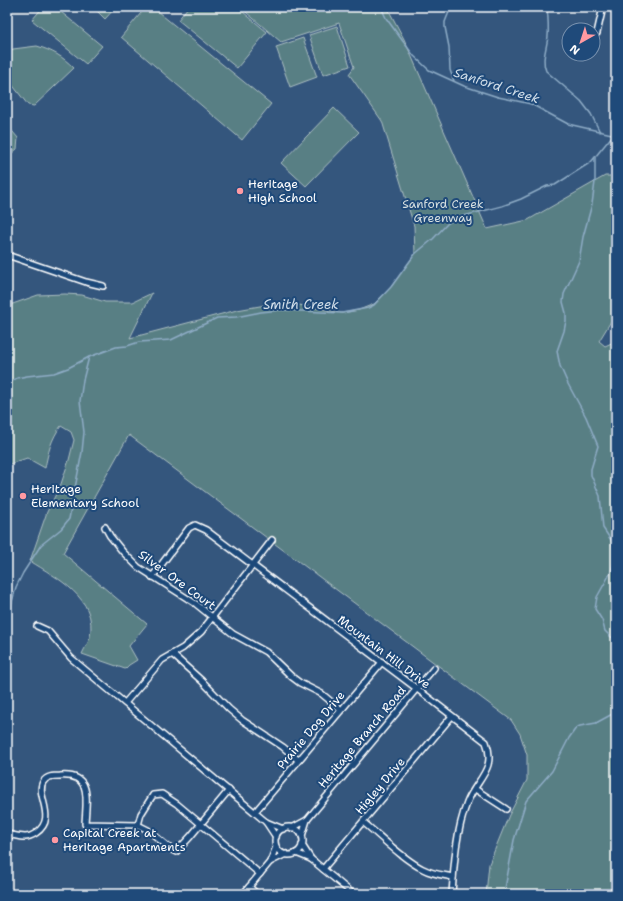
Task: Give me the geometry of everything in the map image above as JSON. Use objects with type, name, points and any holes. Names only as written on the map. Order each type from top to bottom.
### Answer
[{"type":"street","points":[[600,22],[603,7]]},
{"type":"street","points":[[7,255],[86,282],[103,286]]},
{"type":"street","name":"Mountain Hill Drive","points":[[152,577],[189,528],[195,525],[206,530],[223,541],[486,742],[490,752],[490,764],[467,803],[458,843],[452,894]]},
{"type":"street","name":"Silver Ore Court","points":[[105,527],[110,536],[123,552],[138,567],[180,593],[233,634],[266,652],[292,677],[300,683],[322,694],[341,710]]},
{"type":"street","points":[[125,703],[162,660],[182,648],[202,632],[272,540]]},
{"type":"street","points":[[37,626],[48,631],[71,658],[266,822],[276,837],[276,847],[270,862],[243,894]]},
{"type":"street","points":[[172,654],[242,720],[278,743],[298,760]]},
{"type":"street","name":"Prairie Dog Drive","points":[[255,812],[382,662]]},
{"type":"street","name":"Heritage Branch Road","points":[[302,836],[307,820],[434,668]]},
{"type":"street","name":"Higley Drive","points":[[323,869],[452,716]]},
{"type":"street","points":[[7,834],[26,837],[34,835],[39,831],[44,825],[46,815],[41,788],[42,783],[50,777],[69,775],[76,776],[84,784],[86,793],[85,824],[138,825],[148,830],[176,852],[229,790]]},
{"type":"street","points":[[475,789],[506,809]]},
{"type":"street","points":[[138,825],[141,814],[153,795],[162,794],[201,823],[260,874]]},
{"type":"street","name":"Heritage Branch Road","points":[[292,828],[307,820]]},
{"type":"street","points":[[266,822],[283,828],[292,828],[299,832],[302,836],[302,844],[311,859]]},
{"type":"street","points":[[363,822],[423,870],[454,877]]},
{"type":"street","points":[[276,837],[283,828]]},
{"type":"street","points":[[296,853],[302,844]]},
{"type":"street","points":[[276,847],[282,853],[286,854]]},
{"type":"street","points":[[270,862],[286,854],[296,853],[311,859],[353,894]]},
{"type":"street","points":[[249,887],[257,894]]},
{"type":"green space","points":[[43,7],[55,7],[102,46],[86,64],[32,20]]},
{"type":"green space","points":[[93,7],[116,7],[105,19]]},
{"type":"green space","points":[[146,7],[152,7],[271,104],[242,140],[121,37]]},
{"type":"green space","points":[[188,7],[237,7],[267,32],[237,68],[178,20]]},
{"type":"green space","name":"Sanford Creek Greenway","points":[[240,7],[387,7],[404,39],[487,229],[528,220],[605,176],[616,176],[616,313],[599,341],[605,346],[616,341],[616,894],[486,894],[489,864],[509,815],[527,780],[527,755],[520,734],[511,720],[129,435],[63,553],[147,624],[129,646],[137,660],[125,669],[82,654],[89,641],[91,623],[88,611],[82,600],[63,582],[30,561],[47,512],[61,484],[74,440],[71,432],[61,426],[52,441],[45,468],[27,458],[7,465],[7,306],[38,295],[82,295],[105,302],[133,302],[152,293],[130,338],[237,310],[283,302],[342,313],[359,310],[374,304],[391,287],[415,254],[414,226],[382,121],[349,74],[354,67],[339,23],[281,42]]},
{"type":"green space","points":[[337,26],[350,66],[323,75],[309,35]]},
{"type":"green space","points":[[303,38],[317,77],[290,87],[276,47]]},
{"type":"green space","points":[[37,46],[57,54],[74,68],[34,106],[28,105],[7,78],[7,53],[13,49]]},
{"type":"green space","points":[[334,108],[359,132],[306,186],[281,163]]},
{"type":"green space","points":[[7,125],[18,138],[17,149],[7,157]]},
{"type":"waterway","name":"Sanford Creek","points":[[381,7],[386,18],[414,56],[429,70],[464,86],[498,97],[531,104],[568,124],[616,135]]},
{"type":"waterway","points":[[451,7],[445,22],[445,27],[449,47],[450,70],[454,81]]},
{"type":"waterway","points":[[547,7],[548,32],[544,63],[546,71],[581,101],[591,114],[600,132]]},
{"type":"waterway","name":"Smith Creek","points":[[7,385],[17,378],[54,373],[68,368],[89,357],[116,347],[127,346],[139,342],[171,340],[217,318],[236,317],[281,310],[342,313],[368,308],[374,305],[391,287],[415,254],[433,239],[447,224],[456,218],[502,206],[521,199],[547,186],[555,185],[591,162],[613,135]]},
{"type":"waterway","points":[[595,158],[595,182],[592,204],[583,237],[579,261],[564,294],[563,302],[566,313],[566,321],[557,351],[560,366],[586,417],[598,446],[591,469],[591,475],[600,496],[603,528],[611,540],[615,555],[611,572],[597,597],[595,609],[602,620],[605,631],[611,637],[616,639]]},
{"type":"waterway","points":[[7,620],[16,587],[23,573],[41,545],[61,529],[69,519],[82,452],[84,432],[80,401],[83,380],[89,357]]},
{"type":"waterway","points":[[616,693],[616,700]]},
{"type":"waterway","points":[[504,894],[514,840],[526,801],[552,771],[569,738],[576,728],[596,723],[616,712]]},
{"type":"waterway","points":[[7,770],[7,820]]},
{"type":"place","name":"Heritage High School","points":[[240,191]]},
{"type":"place","name":"Heritage Elementary School","points":[[23,496]]},
{"type":"place","name":"Capital Creek at Heritage Apartments","points":[[55,840]]}]
